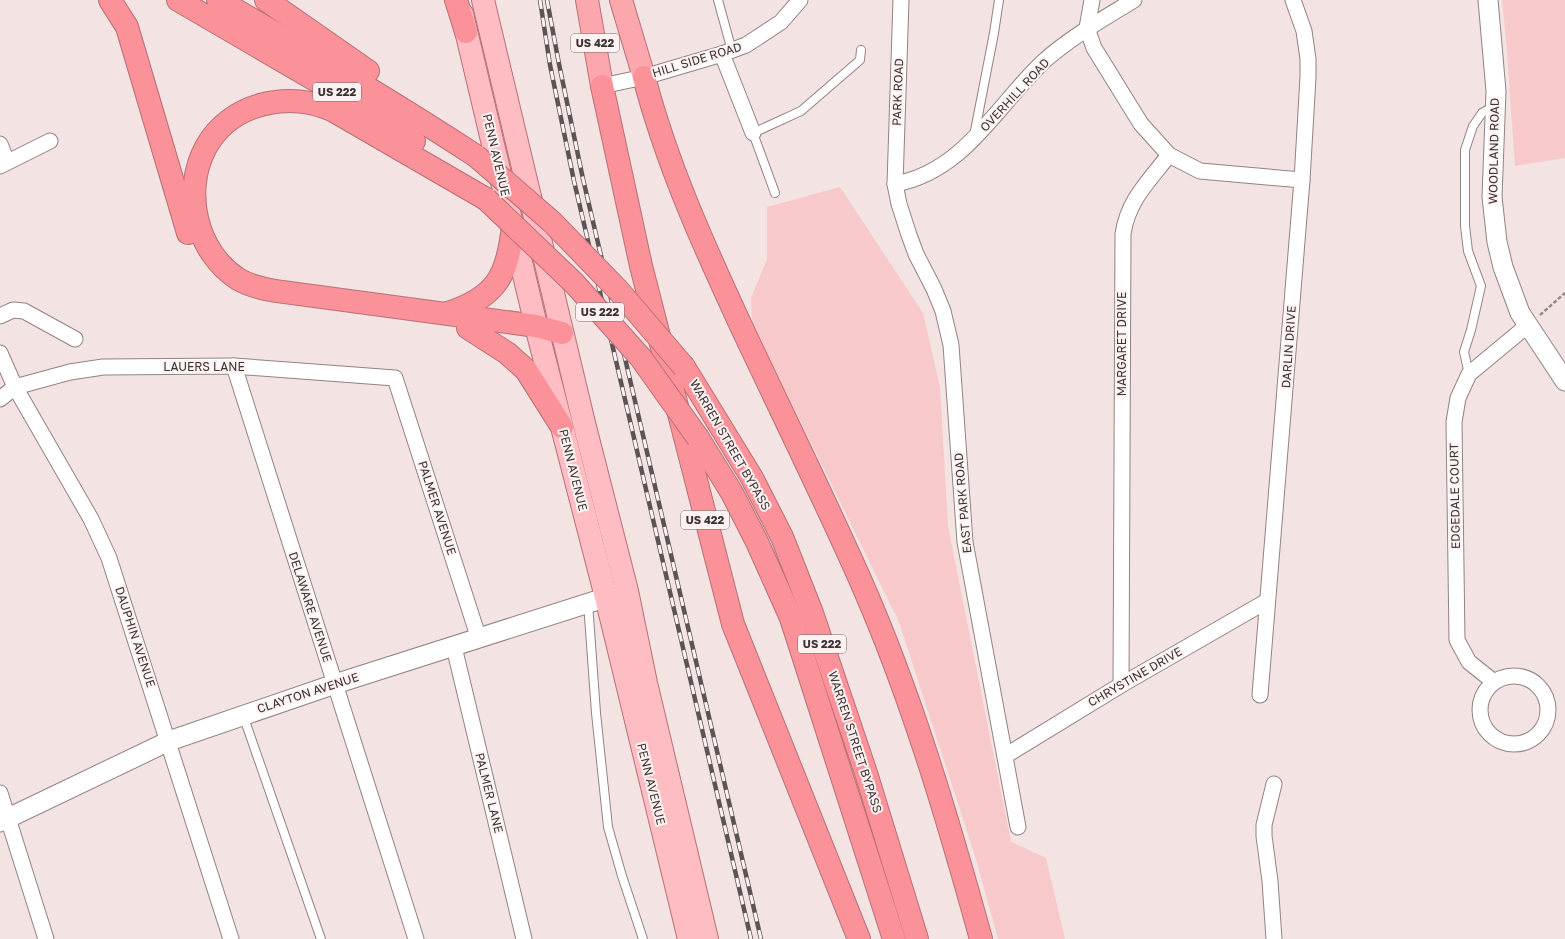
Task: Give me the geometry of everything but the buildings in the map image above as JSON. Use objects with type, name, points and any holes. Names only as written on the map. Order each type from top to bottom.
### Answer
[{"type":"highway","points":[[110,0],[127,27],[189,234],[202,260],[214,274],[232,289],[259,300],[468,328],[562,333]]},
{"type":"highway","name":"US 222","points":[[178,0],[353,102],[420,145],[486,199]]},
{"type":"highway","name":"US 222","points":[[218,0],[317,56],[398,105],[476,156]]},
{"type":"highway","points":[[266,0],[412,104],[476,156]]},
{"type":"highway","points":[[457,0],[466,32]]},
{"type":"highway","name":"US 422","points":[[587,0],[602,86],[641,266],[733,624],[858,939]]},
{"type":"highway","name":"US 422","points":[[621,0],[656,122],[679,187],[712,263],[858,575],[897,669],[943,803],[982,939]]},
{"type":"highway","points":[[486,199],[322,105],[307,102],[274,101],[257,106],[237,116],[213,138],[206,147],[199,164],[195,199],[200,229],[216,259],[239,279],[256,287],[446,314],[538,332]]},
{"type":"highway","name":"WARREN STREET BYPASS","points":[[476,156],[552,222],[618,290],[684,367],[752,478],[782,537],[812,613],[866,773],[917,939]]},
{"type":"highway","name":"WARREN STREET BYPASS","points":[[486,199],[574,283],[641,358],[698,438],[732,493],[754,535],[791,618],[894,939]]},
{"type":"highway","points":[[446,314],[482,299],[493,288],[507,262],[513,225]]},
{"type":"highway","points":[[468,328],[507,353],[526,370],[562,427]]},
{"type":"main road","name":"PENN AVENUE","points":[[483,0],[562,333],[627,591],[646,683],[707,939]]},
{"type":"main road","name":"PENN AVENUE","points":[[466,32],[562,427],[597,600],[689,939]]},
{"type":"street","name":"HILL SIDE ROAD","points":[[602,86],[644,77],[727,53],[746,45],[781,22],[800,0]]},
{"type":"street","name":"PARK ROAD","points":[[896,184],[901,0]]},
{"type":"street","points":[[1092,0],[1087,28],[1094,48],[1141,124],[1169,155],[1200,171],[1302,180]]},
{"type":"street","name":"OVERHILL ROAD","points":[[896,184],[911,182],[947,164],[973,140],[1045,61],[1087,28],[1134,0]]},
{"type":"street","name":"DARLIN DRIVE","points":[[1260,695],[1283,429],[1302,180],[1308,59],[1304,31],[1293,0]]},
{"type":"street","name":"WOODLAND ROAD","points":[[1488,0],[1496,106],[1492,177],[1493,216],[1503,267],[1513,297],[1528,325],[1565,381]]},
{"type":"street","points":[[727,53],[753,133]]},
{"type":"street","points":[[0,144],[4,164],[50,141]]},
{"type":"street","name":"MARGARET DRIVE","points":[[1121,685],[1123,234],[1132,202],[1169,155]]},
{"type":"street","name":"EAST PARK ROAD","points":[[896,184],[899,204],[909,234],[916,254],[934,288],[943,311],[951,345],[966,542],[1018,827]]},
{"type":"street","points":[[0,316],[14,310],[24,311],[75,339]]},
{"type":"street","name":"EDGEDALE COURT","points":[[1494,682],[1469,662],[1457,640],[1454,422],[1458,398],[1469,374],[1528,325]]},
{"type":"street","name":"DAUPHIN AVENUE","points":[[0,353],[15,387],[99,534],[109,558],[231,939]]},
{"type":"street","name":"LAUERS LANE","points":[[15,387],[70,372],[103,367],[234,366],[394,378]]},
{"type":"street","name":"DELAWARE AVENUE","points":[[234,366],[416,939]]},
{"type":"street","name":"PALMER AVENUE","points":[[394,378],[479,639]]},
{"type":"street","points":[[0,399],[15,387]]},
{"type":"street","name":"CLAYTON AVENUE","points":[[4,820],[168,741],[335,684],[627,591]]},
{"type":"street","name":"CHRYSTINE DRIVE","points":[[1005,756],[1121,685],[1267,601]]},
{"type":"street","name":"PALMER LANE","points":[[454,647],[524,939]]},
{"type":"street","points":[[1520,676],[1532,680],[1539,686],[1546,696],[1548,706],[1547,718],[1544,727],[1536,736],[1520,744],[1512,744],[1496,739],[1485,728],[1480,714],[1480,702],[1485,690],[1494,682],[1502,678],[1520,676]]},
{"type":"street","points":[[1274,784],[1264,825],[1274,939]]},
{"type":"street","points":[[0,793],[4,820],[46,939]]},
{"type":"lane","points":[[718,0],[727,53]]},
{"type":"lane","points":[[973,140],[999,0]]},
{"type":"lane","points":[[775,194],[753,133],[801,111],[860,60],[861,50]]},
{"type":"lane","points":[[1469,374],[1464,352],[1471,330],[1481,286],[1468,251],[1465,226],[1465,150],[1474,126],[1482,113],[1496,106]]},
{"type":"lane","points":[[597,600],[596,713],[608,827],[622,876],[643,939]]},
{"type":"lane","points":[[243,715],[321,939]]},
{"type":"path","points":[[1528,325],[1565,292]]},
{"type":"shaded area","points":[[1502,0],[1565,0],[1565,158],[1515,166]]},
{"type":"shaded area","points":[[840,187],[923,313],[940,387],[948,526],[1011,842],[1046,858],[1065,939],[998,939],[976,859],[899,622],[752,323],[751,298],[767,259],[767,207]]},
{"type":"railway","points":[[540,0],[550,65],[574,181],[751,939]]},
{"type":"railway","points":[[547,0],[583,179],[761,939]]}]
